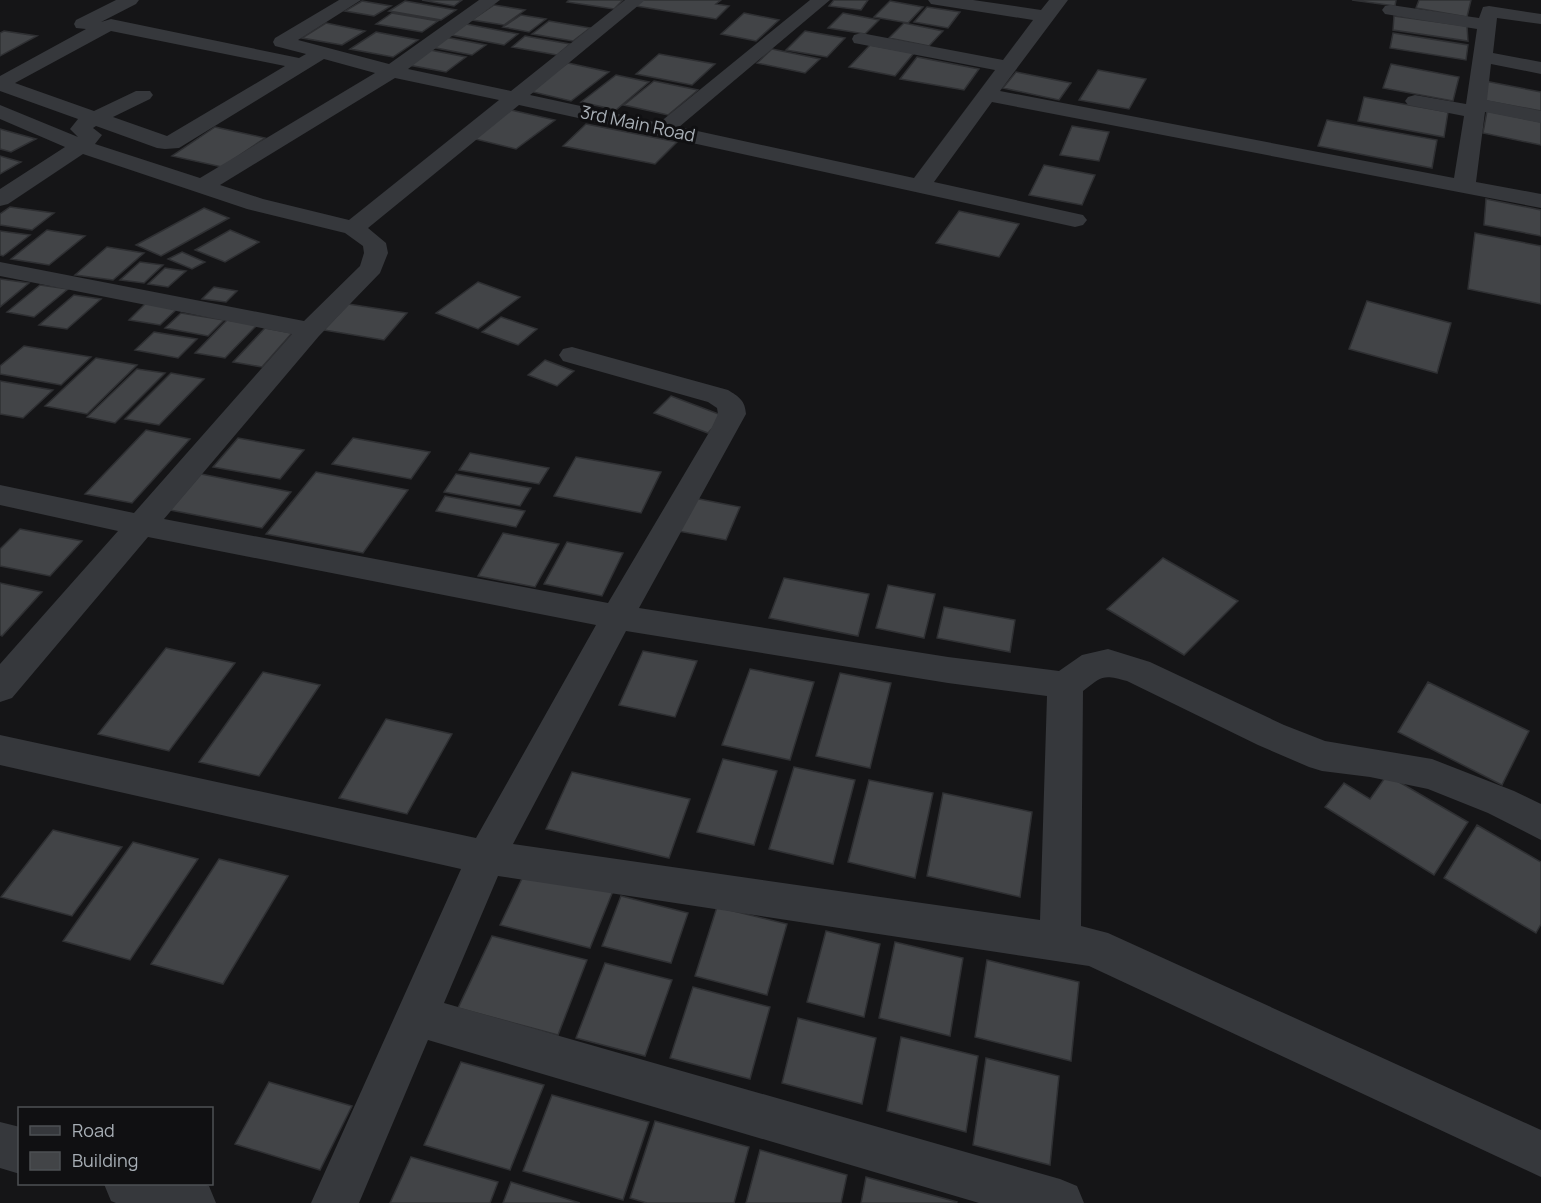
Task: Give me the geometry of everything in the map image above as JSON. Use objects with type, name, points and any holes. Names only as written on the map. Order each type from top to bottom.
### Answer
[{"type":"street","points":[[282,42],[352,0]]},
{"type":"street","points":[[203,186],[392,71],[491,0]]},
{"type":"street","points":[[353,228],[518,98],[636,0]]},
{"type":"street","points":[[664,129],[821,0]]},
{"type":"street","points":[[937,0],[1045,16]]},
{"type":"street","points":[[920,186],[1059,0]]},
{"type":"street","points":[[0,67],[122,4]]},
{"type":"street","name":"3rd Main Road","points":[[122,4],[392,71],[1075,220]]},
{"type":"street","points":[[1390,10],[1489,12],[1541,19]]},
{"type":"street","points":[[1464,187],[1489,12]]},
{"type":"street","points":[[301,64],[111,26],[103,27],[3,82],[7,87],[165,143],[171,143],[321,52]]},
{"type":"street","points":[[861,39],[1008,67]]},
{"type":"street","points":[[1483,57],[1541,68]]},
{"type":"street","points":[[2,196],[81,146],[91,135],[81,129],[87,122],[143,94]]},
{"type":"street","points":[[987,95],[1541,201]]},
{"type":"street","points":[[1415,101],[1541,117]]},
{"type":"street","points":[[0,111],[81,146],[255,204],[353,228],[374,243],[375,261],[371,268],[310,330],[0,688]]},
{"type":"street","points":[[0,269],[310,330]]},
{"type":"street","points":[[335,1203],[486,857],[732,414],[730,404],[718,396],[572,355]]},
{"type":"street","points":[[0,495],[141,525],[617,618],[948,670],[1065,685],[1094,664],[1108,662],[1138,671],[1271,735],[1322,756],[1371,762],[1432,774],[1501,802],[1541,823]]},
{"type":"street","points":[[1060,943],[1065,685]]},
{"type":"street","points":[[0,750],[486,857],[1094,947],[1541,1154]]},
{"type":"street","points":[[417,1016],[1060,1203]]},
{"type":"street","points":[[0,1145],[18,1150]]},
{"type":"street","points":[[131,1185],[192,1203]]},
{"type":"building","points":[[422,0],[462,0],[454,6]]},
{"type":"building","points":[[569,0],[623,0],[614,9],[567,2]]},
{"type":"building","points":[[643,0],[721,0],[716,4],[729,6],[716,19],[636,6]]},
{"type":"building","points":[[834,0],[868,0],[861,10],[829,6]]},
{"type":"building","points":[[1352,0],[1396,0],[1395,6]]},
{"type":"building","points":[[1419,0],[1471,0],[1467,17],[1416,8]]},
{"type":"building","points":[[362,1],[391,6],[374,16],[345,11]]},
{"type":"building","points":[[405,1],[456,10],[441,20],[389,11]]},
{"type":"building","points":[[890,1],[923,7],[908,23],[874,17]]},
{"type":"building","points":[[494,5],[525,10],[504,25],[472,20]]},
{"type":"building","points":[[927,7],[960,12],[948,28],[914,22]]},
{"type":"building","points":[[392,13],[438,21],[422,32],[376,24]]},
{"type":"building","points":[[744,13],[779,20],[756,41],[721,34]]},
{"type":"building","points":[[843,13],[879,20],[865,34],[828,28]]},
{"type":"building","points":[[521,15],[546,19],[529,32],[503,27]]},
{"type":"building","points":[[1394,16],[1467,26],[1468,41],[1393,30]]},
{"type":"building","points":[[549,21],[590,28],[573,41],[532,34]]},
{"type":"building","points":[[326,23],[365,31],[342,45],[302,38]]},
{"type":"building","points":[[904,23],[943,31],[929,46],[889,38]]},
{"type":"building","points":[[466,24],[518,34],[504,45],[451,35]]},
{"type":"building","points":[[4,31],[37,36],[0,56],[0,33]]},
{"type":"building","points":[[805,31],[845,38],[827,57],[786,50]]},
{"type":"building","points":[[376,32],[418,40],[393,57],[350,49]]},
{"type":"building","points":[[1393,33],[1468,45],[1466,60],[1390,48]]},
{"type":"building","points":[[525,36],[570,44],[557,55],[512,47]]},
{"type":"building","points":[[445,37],[486,45],[472,55],[431,47]]},
{"type":"building","points":[[870,45],[914,53],[895,76],[849,67]]},
{"type":"building","points":[[425,49],[466,57],[446,72],[403,64]]},
{"type":"building","points":[[772,49],[820,59],[805,73],[757,63]]},
{"type":"building","points":[[659,54],[715,64],[692,85],[636,74]]},
{"type":"building","points":[[917,57],[979,69],[964,90],[900,79]]},
{"type":"building","points":[[568,63],[609,72],[571,101],[529,91]]},
{"type":"building","points":[[1391,64],[1459,77],[1453,101],[1383,88]]},
{"type":"building","points":[[1098,70],[1146,79],[1129,109],[1079,100]]},
{"type":"building","points":[[1016,72],[1071,83],[1059,100],[1003,88]]},
{"type":"building","points":[[616,75],[649,82],[616,110],[581,102]]},
{"type":"building","points":[[654,81],[698,90],[668,115],[624,105]]},
{"type":"building","points":[[1485,81],[1541,92],[1541,111],[1481,100]]},
{"type":"building","points":[[1364,97],[1448,112],[1444,137],[1358,121]]},
{"type":"building","points":[[511,110],[555,120],[516,149],[471,138]]},
{"type":"building","points":[[1487,111],[1541,122],[1541,145],[1483,133]]},
{"type":"building","points":[[1327,120],[1437,140],[1432,168],[1318,146]]},
{"type":"building","points":[[586,124],[677,142],[655,164],[563,146]]},
{"type":"building","points":[[1072,126],[1109,132],[1099,161],[1060,155]]},
{"type":"building","points":[[215,127],[265,138],[222,167],[172,156]]},
{"type":"building","points":[[0,129],[36,139],[11,152],[0,149]]},
{"type":"building","points":[[0,156],[21,162],[0,174]]},
{"type":"building","points":[[1044,165],[1095,175],[1082,205],[1029,195]]},
{"type":"building","points":[[1486,199],[1541,210],[1541,236],[1484,225]]},
{"type":"building","points":[[10,207],[54,213],[32,230],[0,225],[0,214]]},
{"type":"building","points":[[204,208],[229,218],[161,256],[136,245]]},
{"type":"building","points":[[959,211],[1019,224],[999,257],[936,243]]},
{"type":"building","points":[[47,230],[85,236],[49,265],[11,259]]},
{"type":"building","points":[[230,230],[259,242],[225,262],[195,250]]},
{"type":"building","points":[[0,231],[30,235],[3,256],[0,255]]},
{"type":"building","points":[[1475,233],[1541,246],[1541,304],[1468,289]]},
{"type":"building","points":[[107,247],[144,253],[113,280],[75,275]]},
{"type":"building","points":[[182,252],[205,262],[192,269],[168,259]]},
{"type":"building","points":[[140,262],[163,265],[144,283],[120,280]]},
{"type":"building","points":[[165,268],[186,271],[168,287],[148,284]]},
{"type":"building","points":[[0,279],[29,283],[0,307]]},
{"type":"building","points":[[478,282],[520,297],[478,329],[436,313]]},
{"type":"building","points":[[40,285],[68,289],[34,317],[7,312]]},
{"type":"building","points":[[214,287],[237,291],[226,302],[202,299]]},
{"type":"building","points":[[74,295],[101,299],[67,329],[39,325]]},
{"type":"building","points":[[1367,301],[1451,323],[1437,373],[1349,349]]},
{"type":"building","points":[[147,302],[178,308],[160,325],[129,320]]},
{"type":"building","points":[[348,304],[407,313],[384,340],[324,330]]},
{"type":"building","points":[[181,313],[224,320],[208,336],[165,328]]},
{"type":"building","points":[[501,317],[537,329],[518,345],[482,332]]},
{"type":"building","points":[[227,320],[257,325],[225,358],[195,353]]},
{"type":"building","points":[[265,328],[292,333],[262,367],[233,362]]},
{"type":"building","points":[[154,332],[197,339],[178,358],[135,350]]},
{"type":"building","points":[[24,346],[91,357],[61,385],[0,374],[0,366]]},
{"type":"building","points":[[96,358],[137,365],[87,414],[45,406]]},
{"type":"building","points":[[545,360],[574,371],[557,386],[528,375]]},
{"type":"building","points":[[137,369],[165,373],[115,423],[87,417]]},
{"type":"building","points":[[171,373],[204,379],[159,425],[125,419]]},
{"type":"building","points":[[0,381],[53,390],[23,418],[0,414]]},
{"type":"building","points":[[671,396],[724,416],[708,433],[654,413]]},
{"type":"building","points":[[146,430],[190,439],[132,503],[85,494]]},
{"type":"building","points":[[238,438],[304,450],[280,479],[213,467]]},
{"type":"building","points":[[353,438],[430,452],[411,479],[332,464]]},
{"type":"building","points":[[470,453],[549,468],[539,484],[459,470]]},
{"type":"building","points":[[576,457],[661,472],[641,513],[554,496]]},
{"type":"building","points":[[316,472],[408,490],[363,553],[266,534]]},
{"type":"building","points":[[201,474],[291,492],[262,528],[170,510]]},
{"type":"building","points":[[456,474],[531,488],[520,506],[444,492]]},
{"type":"building","points":[[445,496],[525,511],[516,527],[436,511]]},
{"type":"building","points":[[694,498],[740,507],[726,540],[678,531]]},
{"type":"building","points":[[20,529],[82,541],[50,576],[0,566],[0,549]]},
{"type":"building","points":[[503,533],[559,544],[535,587],[478,576]]},
{"type":"building","points":[[567,542],[623,553],[602,596],[544,584]]},
{"type":"building","points":[[1163,558],[1238,601],[1184,655],[1107,609]]},
{"type":"building","points":[[784,578],[869,594],[858,636],[769,618]]},
{"type":"building","points":[[0,583],[42,592],[2,636],[0,635]]},
{"type":"building","points":[[888,585],[935,594],[924,638],[876,628]]},
{"type":"building","points":[[944,607],[1015,620],[1010,652],[937,638]]},
{"type":"building","points":[[166,648],[235,663],[169,751],[98,734]]},
{"type":"building","points":[[643,651],[697,661],[675,717],[619,705]]},
{"type":"building","points":[[750,669],[814,682],[790,760],[722,745]]},
{"type":"building","points":[[263,672],[320,685],[259,776],[199,762]]},
{"type":"building","points":[[840,673],[891,683],[870,768],[816,756]]},
{"type":"building","points":[[1428,682],[1529,731],[1502,785],[1398,732]]},
{"type":"building","points":[[386,719],[452,734],[407,814],[339,798]]},
{"type":"building","points":[[723,759],[777,771],[754,845],[697,832]]},
{"type":"building","points":[[794,767],[855,780],[833,864],[769,849]]},
{"type":"building","points":[[572,772],[690,799],[669,858],[546,829]]},
{"type":"building","points":[[1387,775],[1468,822],[1434,875],[1325,807],[1344,783],[1370,799]]},
{"type":"building","points":[[869,780],[933,793],[915,878],[848,862]]},
{"type":"building","points":[[943,793],[1032,812],[1020,897],[927,876]]},
{"type":"building","points":[[1477,825],[1541,862],[1541,924],[1536,933],[1444,878]]},
{"type":"building","points":[[53,830],[122,847],[72,916],[1,897]]},
{"type":"building","points":[[133,842],[198,859],[130,960],[63,941]]},
{"type":"building","points":[[219,859],[288,876],[223,984],[151,964]]},
{"type":"building","points":[[526,870],[613,891],[590,948],[500,925]]},
{"type":"building","points":[[621,896],[688,913],[671,963],[602,946]]},
{"type":"building","points":[[717,907],[787,924],[767,995],[695,976]]},
{"type":"building","points":[[826,931],[880,944],[864,1017],[807,1002]]},
{"type":"building","points":[[492,936],[587,960],[558,1035],[458,1008]]},
{"type":"building","points":[[895,942],[963,958],[950,1036],[879,1018]]},
{"type":"building","points":[[987,960],[1079,982],[1071,1061],[975,1037]]},
{"type":"building","points":[[605,963],[672,980],[645,1056],[576,1038]]},
{"type":"building","points":[[693,987],[770,1007],[750,1079],[670,1058]]},
{"type":"building","points":[[798,1018],[876,1038],[862,1104],[782,1083]]},
{"type":"building","points":[[901,1037],[978,1056],[966,1132],[887,1111]]},
{"type":"building","points":[[986,1058],[1059,1076],[1050,1165],[973,1145]]},
{"type":"building","points":[[461,1062],[544,1085],[510,1170],[424,1145]]},
{"type":"building","points":[[269,1082],[352,1106],[320,1170],[235,1144]]},
{"type":"building","points":[[552,1095],[649,1122],[623,1200],[523,1171]]},
{"type":"building","points":[[655,1121],[749,1147],[734,1203],[647,1203],[630,1198]]},
{"type":"building","points":[[760,1150],[847,1175],[841,1203],[746,1203]]},
{"type":"building","points":[[411,1157],[498,1182],[490,1203],[390,1203]]},
{"type":"building","points":[[866,1177],[957,1202],[861,1203]]},
{"type":"building","points":[[511,1182],[580,1203],[503,1203]]}]
